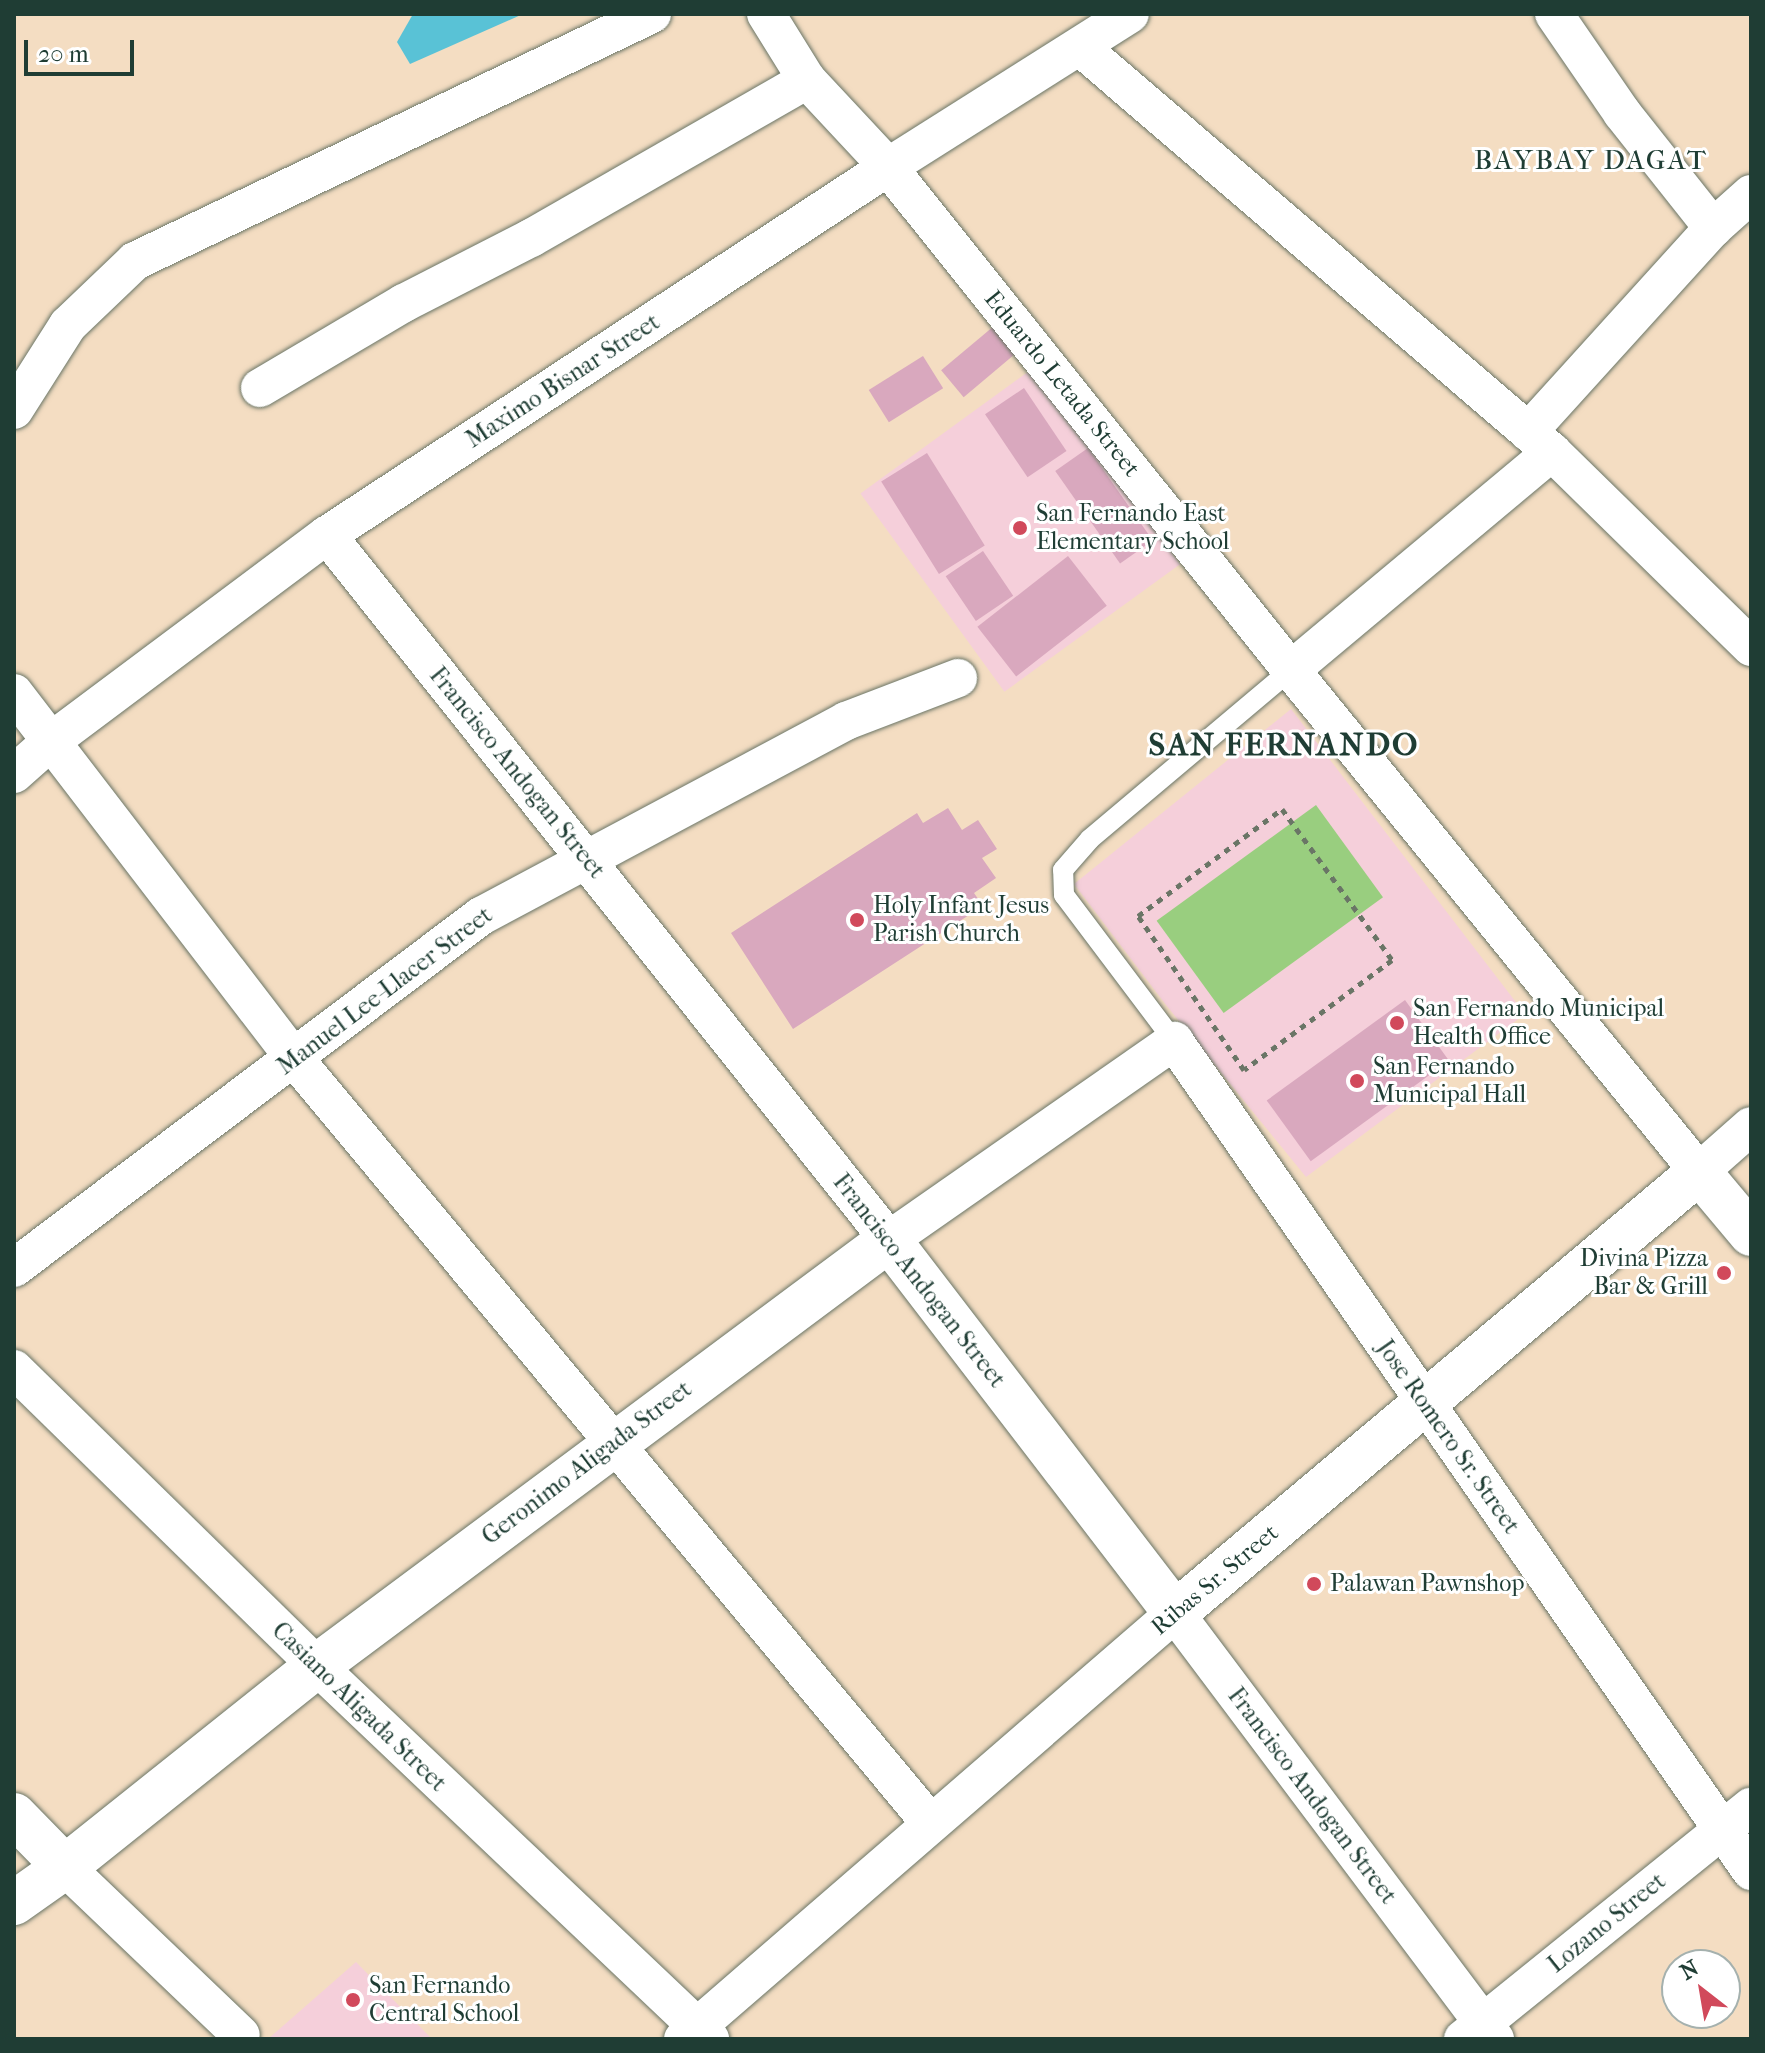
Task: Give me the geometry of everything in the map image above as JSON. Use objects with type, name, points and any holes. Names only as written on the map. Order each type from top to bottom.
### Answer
[{"type":"main road","name":"Eduardo Letada Street","points":[[1699,1172],[1751,1234]]},
{"type":"main road","name":"Ribas Sr. Street","points":[[1175,1613],[1699,1172]]},
{"type":"main road","name":"Geronimo Aligada Street","points":[[14,1903],[65,1867],[317,1666],[615,1441],[889,1240]]},
{"type":"main road","name":"Francisco Andogan Street","points":[[889,1240],[1175,1613]]},
{"type":"main road","points":[[14,1815],[65,1867]]},
{"type":"street","points":[[14,410],[68,325],[135,261],[652,14]]},
{"type":"street","name":"Eduardo Letada Street","points":[[766,14],[807,80],[888,167],[1699,1172]]},
{"type":"street","name":"Maximo Bisnar Street","points":[[14,774],[50,742],[327,535],[888,167],[1130,14]]},
{"type":"street","points":[[1554,14],[1622,113],[1713,228]]},
{"type":"street","points":[[1080,47],[1540,442],[1751,647]]},
{"type":"street","points":[[260,388],[404,303],[531,238],[807,80]]},
{"type":"street","points":[[1291,670],[1540,442],[1713,228],[1751,195]]},
{"type":"street","name":"Francisco Andogan Street","points":[[327,535],[889,1240]]},
{"type":"street","name":"Manuel Lee-Llacer Street","points":[[14,1268],[481,916],[846,721],[958,678]]},
{"type":"street","points":[[14,693],[294,1058],[931,1824]]},
{"type":"street","name":"Geronimo Aligada Street","points":[[889,1240],[1174,1041]]},
{"type":"street","name":"Jose Romero Sr. Street","points":[[1174,1041],[1425,1404],[1737,1819],[1751,1871]]},
{"type":"street","name":"Ribas Sr. Street","points":[[1699,1172],[1751,1126]]},
{"type":"street","name":"Casiano Aligada Street","points":[[14,1369],[697,2035]]},
{"type":"street","name":"Francisco Andogan Street","points":[[1175,1613],[1480,2034]]},
{"type":"street","name":"Ribas Sr. Street","points":[[697,2035],[931,1824],[1175,1613]]},
{"type":"street","name":"Lozano Street","points":[[1480,2034],[1737,1819]]},
{"type":"street","points":[[65,1867],[241,2035]]},
{"type":"lane","points":[[1174,1041],[1064,895],[1063,870],[1090,839],[1291,670]]},
{"type":"path","points":[[1282,809],[1392,960],[1244,1070],[1138,916],[1282,809]]},
{"type":"shaded area","name":"San Fernando East Elementary School","points":[[1036,366],[1180,564],[1004,692],[860,494]]},
{"type":"shaded area","points":[[1291,709],[1525,1014],[1306,1177],[1166,1005],[1074,884]]},
{"type":"shaded area","name":"San Fernando Central School","points":[[356,1962],[432,2039],[268,2039]]},
{"type":"green space","points":[[1316,805],[1383,897],[1224,1013],[1157,921]]},
{"type":"water","points":[[413,14],[523,14],[410,64],[397,42]]},
{"type":"building","points":[[994,326],[1016,353],[964,397],[941,370]]},
{"type":"building","points":[[923,356],[943,388],[889,422],[869,390]]},
{"type":"building","points":[[1024,388],[1066,451],[1028,477],[985,414]]},
{"type":"building","points":[[1088,448],[1153,541],[1120,564],[1055,471]]},
{"type":"building","points":[[927,453],[985,545],[939,574],[881,482]]},
{"type":"building","points":[[983,551],[1013,596],[976,621],[946,576]]},
{"type":"building","points":[[1068,556],[1107,606],[1016,676],[977,627]]},
{"type":"building","name":"Holy Infant Jesus Parish Church","points":[[948,808],[962,830],[978,820],[997,849],[982,858],[996,878],[974,893],[983,906],[793,1029],[731,933],[917,813],[923,823]]},
{"type":"building","name":"San Fernando Municipal Hall","points":[[1405,1000],[1449,1061],[1311,1161],[1267,1101]]},
{"type":"place","name":"San Fernando East Elementary School","points":[[1020,528]]},
{"type":"place","name":"Holy Infant Jesus Parish Church","points":[[857,920]]},
{"type":"place","name":"San Fernando Municipal Health Office","points":[[1397,1023]]},
{"type":"place","name":"San Fernando Municipal Hall","points":[[1357,1081]]},
{"type":"place","name":"Divina Pizza Bar & Grill","points":[[1724,1273]]},
{"type":"place","name":"Palawan Pawnshop","points":[[1314,1584]]},
{"type":"place","name":"San Fernando Central School","points":[[353,2000]]},
{"type":"district","name":"BAYBAY DAGAT","points":[[1591,160]]},
{"type":"district","name":"SAN FERNANDO","points":[[1284,745]]}]
